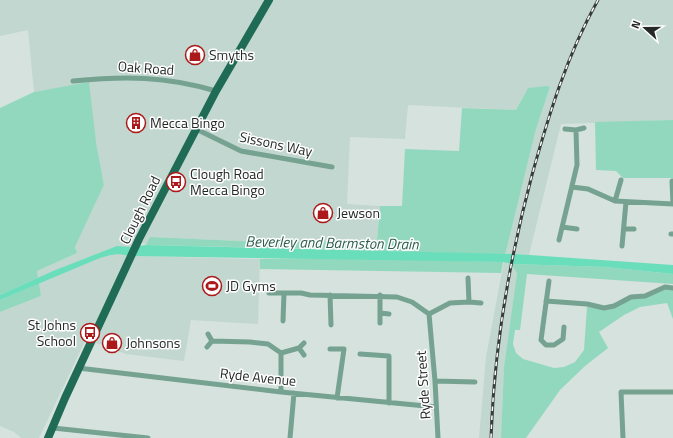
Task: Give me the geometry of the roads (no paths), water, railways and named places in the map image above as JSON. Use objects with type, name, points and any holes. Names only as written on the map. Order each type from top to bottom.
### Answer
[{"type":"main road","name":"Clough Road","points":[[48,438],[78,368],[137,243],[216,91],[269,0]]},
{"type":"street","name":"Oak Road","points":[[73,81],[115,77],[153,79],[189,84],[216,91]]},
{"type":"street","points":[[564,129],[576,130],[584,128]]},
{"type":"street","name":"Sissons Way","points":[[196,129],[242,151],[332,167]]},
{"type":"street","points":[[559,240],[577,165],[576,130]]},
{"type":"street","points":[[615,201],[621,180]]},
{"type":"street","points":[[572,187],[588,189],[615,201],[673,204],[672,181]]},
{"type":"street","points":[[622,246],[626,202]]},
{"type":"street","points":[[562,227],[577,229]]},
{"type":"street","points":[[624,229],[634,229]]},
{"type":"street","points":[[468,278],[469,302]]},
{"type":"street","points":[[549,281],[541,340],[546,345],[554,345],[563,340],[564,327]]},
{"type":"street","points":[[546,301],[586,304],[604,308],[614,306],[631,297],[645,296],[665,287],[673,288]]},
{"type":"street","points":[[269,293],[380,295],[397,297],[412,302],[429,314],[450,303],[481,303]]},
{"type":"street","points":[[283,321],[284,293]]},
{"type":"street","points":[[330,295],[331,325]]},
{"type":"street","points":[[380,295],[380,323]]},
{"type":"street","points":[[380,313],[389,314]]},
{"type":"street","name":"Ryde Street","points":[[429,314],[438,438]]},
{"type":"street","points":[[208,334],[212,341]]},
{"type":"street","points":[[207,347],[212,341]]},
{"type":"street","points":[[212,341],[268,344],[281,353]]},
{"type":"street","points":[[281,353],[299,348],[304,343]]},
{"type":"street","points":[[299,348],[304,356]]},
{"type":"street","points":[[330,349],[344,350],[337,398]]},
{"type":"street","points":[[281,353],[281,392]]},
{"type":"street","points":[[360,354],[389,356],[389,404]]},
{"type":"street","name":"Ryde Avenue","points":[[78,368],[269,391],[389,404],[436,407]]},
{"type":"street","points":[[435,381],[475,382]]},
{"type":"street","points":[[623,438],[621,392],[673,392]]},
{"type":"street","points":[[290,438],[294,393]]},
{"type":"street","points":[[53,428],[94,435],[148,438]]},
{"type":"railway","points":[[491,438],[495,371],[499,338],[516,240],[524,207],[538,152],[552,107],[577,42],[598,0]]},
{"type":"place","name":"Smyths","points":[[195,55]]},
{"type":"place","name":"Mecca Bingo","points":[[136,123]]},
{"type":"place","name":"Clough Road Mecca Bingo","points":[[176,182]]},
{"type":"place","name":"Jewson","points":[[323,213]]},
{"type":"place","name":"JD Gyms","points":[[212,286]]},
{"type":"place","name":"St Johns School","points":[[90,333]]},
{"type":"place","name":"Johnsons","points":[[112,343]]},
{"type":"water label","name":"Beverley and Barmston Drain","points":[[332,243]]}]
